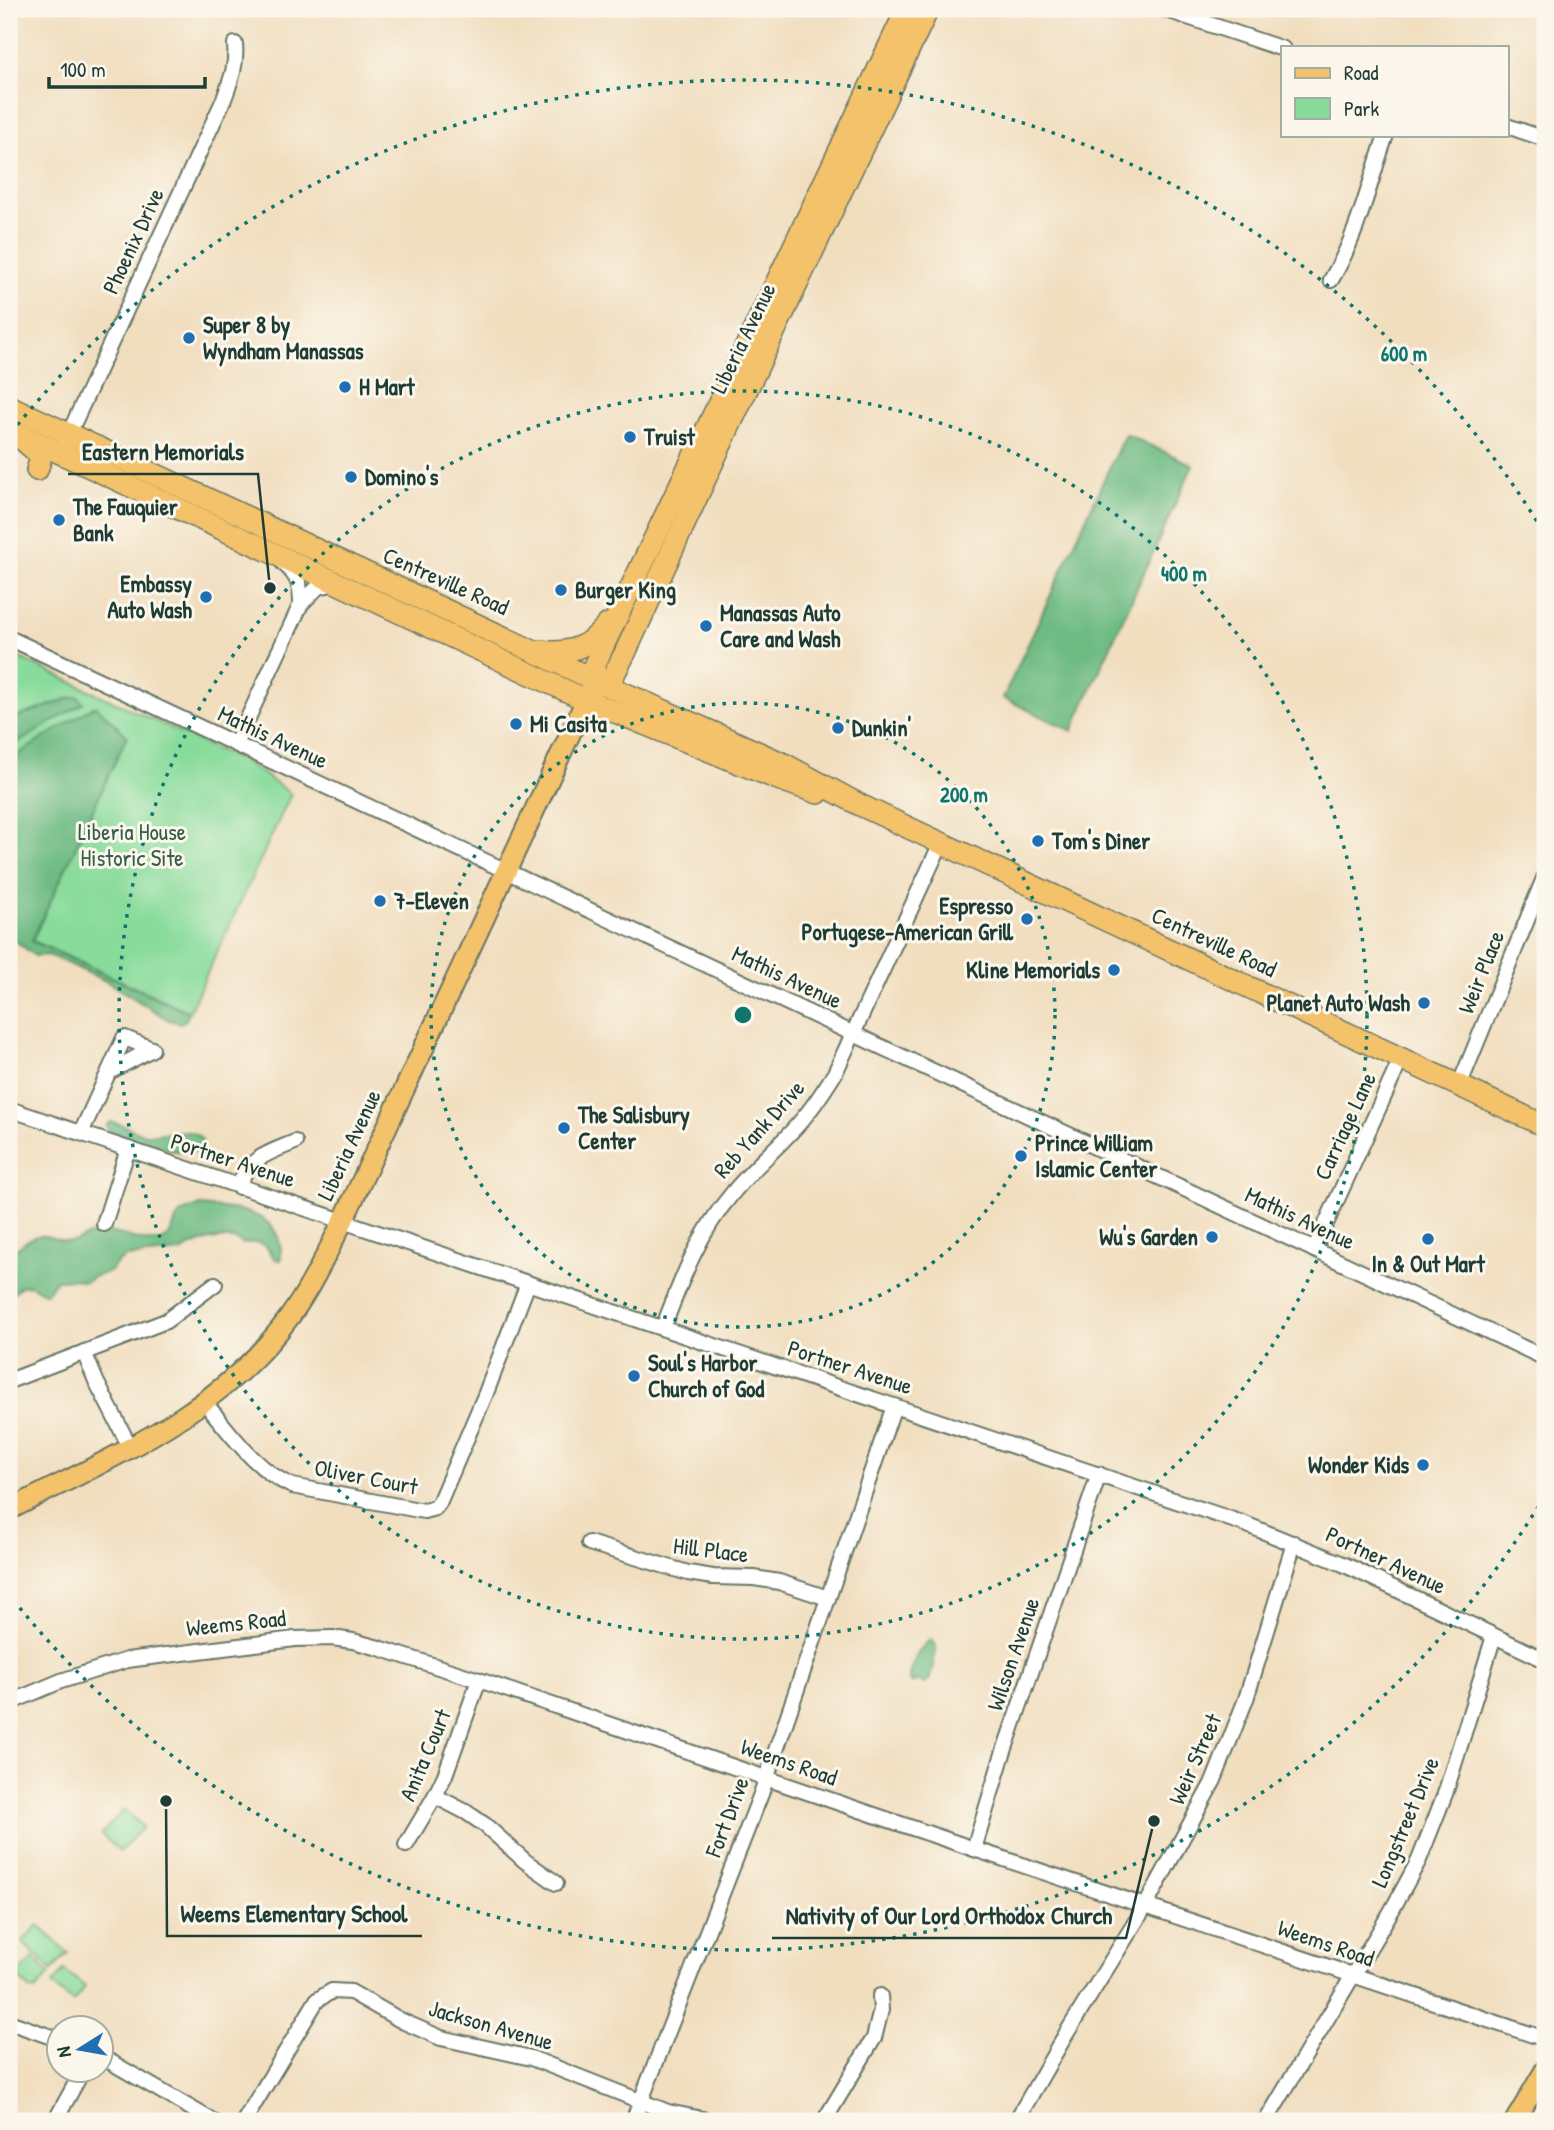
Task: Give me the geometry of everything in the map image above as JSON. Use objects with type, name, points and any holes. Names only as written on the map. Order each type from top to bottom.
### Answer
[{"type":"highway","name":"Liberia Avenue","points":[[586,700],[597,681],[593,668],[907,9]]},
{"type":"highway","name":"Liberia Avenue","points":[[597,681],[612,678],[625,653],[729,427],[928,9]]},
{"type":"highway","name":"Centreville Road","points":[[9,406],[65,444],[268,551],[586,700],[778,779],[860,805]]},
{"type":"highway","points":[[11,430],[40,455],[37,470]]},
{"type":"highway","name":"Centreville Road","points":[[11,430],[65,444],[533,649],[597,681],[784,764],[860,805],[1545,1126]]},
{"type":"highway","points":[[533,649],[561,652],[586,645],[596,638],[620,610]]},
{"type":"highway","points":[[625,653],[624,664],[630,682],[653,706]]},
{"type":"main road","name":"Liberia Avenue","points":[[9,1510],[173,1424],[205,1403],[254,1359],[291,1315],[309,1287],[343,1221],[586,700]]},
{"type":"main road","points":[[1516,2121],[1545,2070]]},
{"type":"street","points":[[1164,9],[1281,48]]},
{"type":"street","name":"Phoenix Drive","points":[[65,444],[224,99],[234,74],[234,44]]},
{"type":"street","points":[[1508,126],[1545,139]]},
{"type":"street","points":[[1331,280],[1360,217],[1386,136]]},
{"type":"street","points":[[268,551],[298,578],[301,604]]},
{"type":"street","points":[[236,744],[301,604],[318,587],[338,583]]},
{"type":"street","name":"Mathis Avenue","points":[[9,638],[1545,1358]]},
{"type":"street","name":"Reb Yank Drive","points":[[663,1328],[688,1265],[709,1225],[741,1182],[792,1130],[835,1073],[941,843]]},
{"type":"street","name":"Weir Place","points":[[1459,1086],[1545,876]]},
{"type":"street","name":"Carriage Lane","points":[[1314,1250],[1401,1059]]},
{"type":"street","points":[[81,1133],[109,1072]]},
{"type":"street","name":"Portner Avenue","points":[[9,1109],[1099,1474],[1294,1543],[1545,1660]]},
{"type":"street","points":[[239,1186],[246,1169],[253,1162],[295,1142]]},
{"type":"street","points":[[104,1224],[128,1149]]},
{"type":"street","name":"Oliver Court","points":[[205,1403],[259,1465],[292,1486],[430,1510],[439,1503],[482,1403],[528,1283]]},
{"type":"street","points":[[9,1381],[174,1317],[215,1284]]},
{"type":"street","points":[[84,1352],[130,1447]]},
{"type":"street","name":"Fort Drive","points":[[633,2121],[767,1778],[894,1406]]},
{"type":"street","name":"Wilson Avenue","points":[[974,1849],[1001,1760],[1099,1474]]},
{"type":"street","name":"Hill Place","points":[[589,1543],[688,1573],[779,1582],[828,1598]]},
{"type":"street","name":"Weir Street","points":[[1016,2121],[1146,1905],[1201,1806],[1246,1699],[1294,1543]]},
{"type":"street","name":"Longstreet Drive","points":[[1266,2121],[1419,1860],[1445,1794],[1494,1636]]},
{"type":"street","name":"Weems Road","points":[[9,1703],[61,1681],[127,1660],[296,1639],[332,1638],[353,1642],[479,1680],[974,1849],[1545,2039]]},
{"type":"street","name":"Anita Court","points":[[406,1845],[445,1775],[479,1680]]},
{"type":"street","points":[[435,1796],[485,1825],[525,1861],[556,1883]]},
{"type":"street","name":"Jackson Avenue","points":[[244,2121],[317,2000],[332,1991],[341,1990],[351,1992],[441,2039],[531,2059],[668,2112],[712,2121]]},
{"type":"street","points":[[824,2121],[874,2038],[880,2017],[880,1996]]},
{"type":"street","points":[[9,2022],[46,2035]]},
{"type":"street","points":[[116,2065],[213,2121]]},
{"type":"street","points":[[55,2121],[75,2084]]},
{"type":"green space","points":[[1125,434],[1193,465],[1072,731],[1003,698]]},
{"type":"green space","name":"Liberia House Historic Site","points":[[9,653],[249,764],[291,794],[189,1012],[9,930]]},
{"type":"green space","points":[[78,697],[83,703],[9,748],[9,720]]},
{"type":"green space","points":[[97,707],[127,736],[32,941],[189,1012],[186,1020],[180,1023],[169,1020],[106,981],[49,955],[35,956],[9,939],[9,760]]},
{"type":"green space","points":[[110,1122],[147,1134],[188,1132],[201,1138],[204,1146],[196,1151],[185,1152],[158,1148],[110,1131],[106,1126]]},
{"type":"green space","points":[[200,1206],[256,1215],[275,1231],[280,1243],[281,1260],[275,1259],[259,1243],[212,1240],[181,1252],[126,1257],[111,1271],[85,1282],[73,1279],[56,1280],[46,1294],[30,1285],[21,1286],[9,1297],[9,1247],[16,1249],[29,1239],[39,1236],[70,1242],[101,1232],[158,1242],[168,1236],[182,1213]]},
{"type":"green space","points":[[931,1640],[936,1652],[929,1681],[924,1684],[918,1680],[912,1683],[909,1676],[913,1664],[922,1647]]},
{"type":"green space","points":[[124,1810],[143,1827],[120,1852],[101,1834]]},
{"type":"green space","points":[[38,1925],[68,1953],[52,1970],[22,1942]]},
{"type":"green space","points":[[33,1958],[50,1974],[35,1990],[31,1990],[16,1976]]},
{"type":"green space","points":[[64,1970],[85,1987],[73,2002],[52,1985]]},
{"type":"place","name":"Super 8 by Wyndham Manassas","points":[[189,338]]},
{"type":"place","name":"H Mart","points":[[345,387]]},
{"type":"place","name":"Truist","points":[[630,437]]},
{"type":"place","name":"Domino's","points":[[351,477]]},
{"type":"place","name":"The Fauquier Bank","points":[[59,520]]},
{"type":"place","name":"Eastern Memorials","points":[[270,588]]},
{"type":"place","name":"Burger King","points":[[561,590]]},
{"type":"place","name":"Embassy Auto Wash","points":[[206,597]]},
{"type":"place","name":"Manassas Auto Care and Wash","points":[[706,626]]},
{"type":"place","name":"Mi Casita","points":[[516,724]]},
{"type":"place","name":"Dunkin'","points":[[838,728]]},
{"type":"place","name":"Tom's Diner","points":[[1038,841]]},
{"type":"place","name":"7-Eleven","points":[[380,901]]},
{"type":"place","name":"Espresso Portugese-American Grill","points":[[1027,919]]},
{"type":"place","name":"Kline Memorials","points":[[1114,970]]},
{"type":"place","name":"Planet Auto Wash","points":[[1424,1003]]},
{"type":"place","name":"The Salisbury Center","points":[[564,1128]]},
{"type":"place","name":"Prince William Islamic Center","points":[[1021,1156]]},
{"type":"place","name":"Wu's Garden","points":[[1212,1237]]},
{"type":"place","name":"In & Out Mart","points":[[1428,1239]]},
{"type":"place","name":"Soul's Harbor Church of God","points":[[634,1376]]},
{"type":"place","name":"Wonder Kids","points":[[1423,1465]]},
{"type":"place","name":"Weems Elementary School","points":[[166,1801]]},
{"type":"place","name":"Nativity of Our Lord Orthodox Church","points":[[1154,1821]]}]
